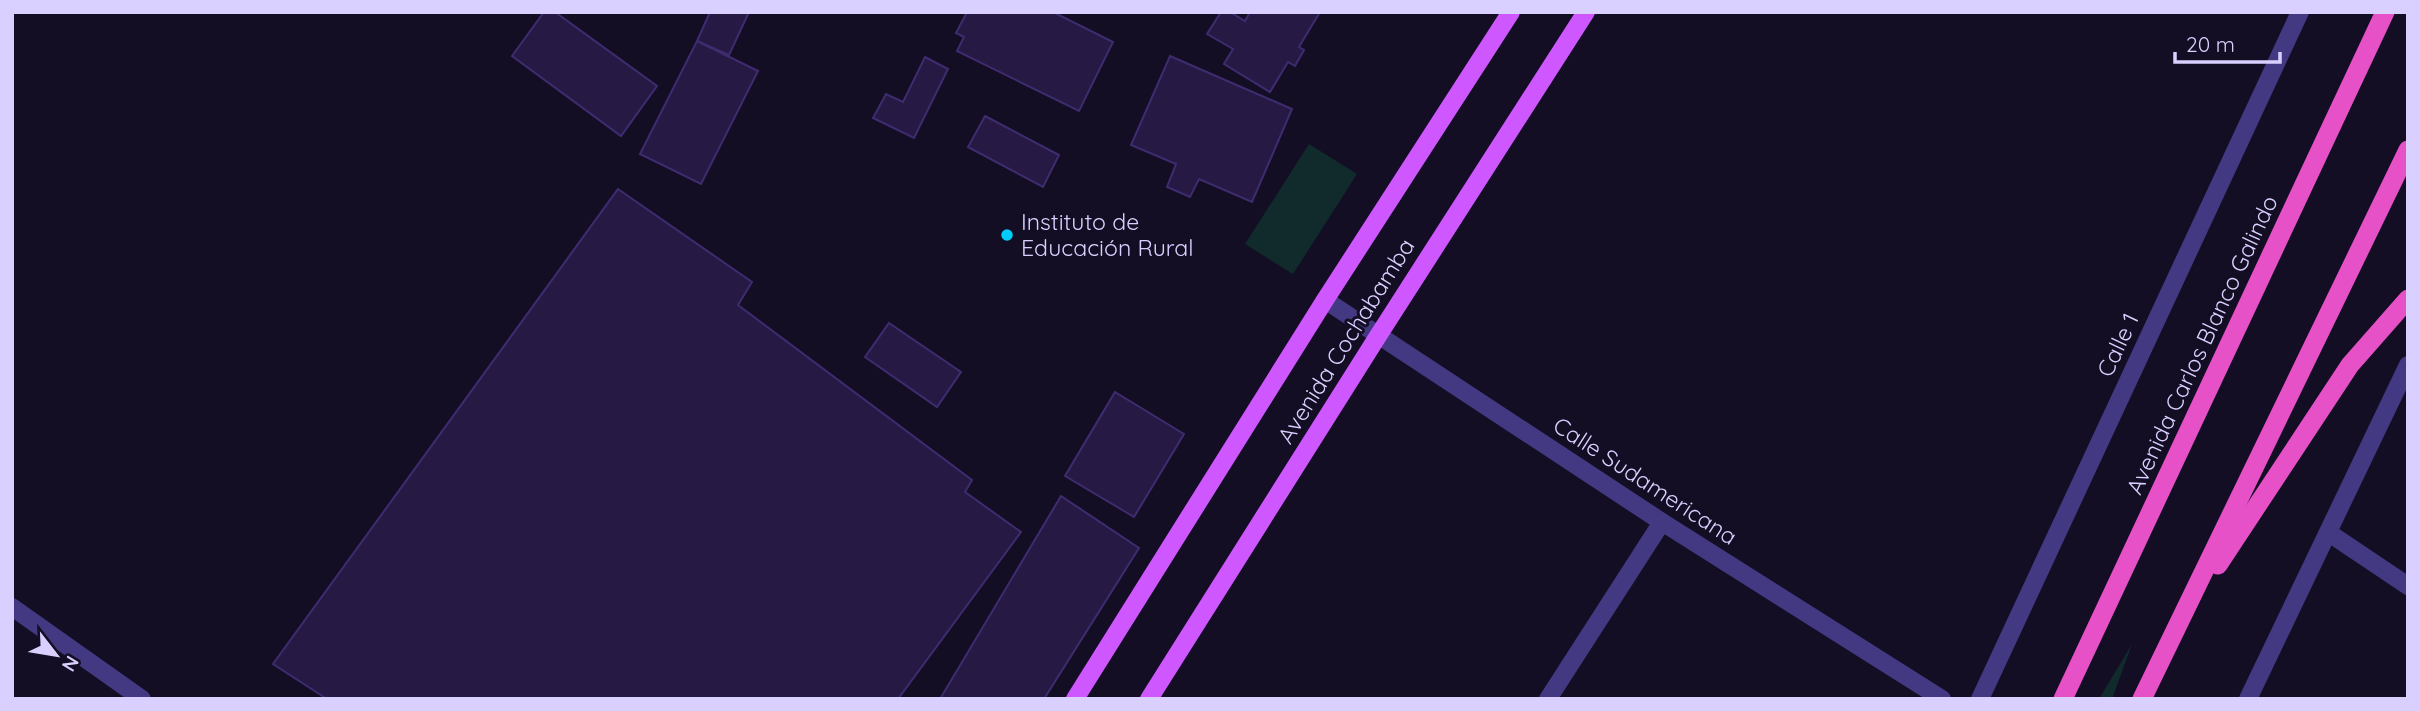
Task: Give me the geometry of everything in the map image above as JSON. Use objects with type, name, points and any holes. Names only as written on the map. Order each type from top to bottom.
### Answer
[{"type":"highway","name":"Avenida Carlos Blanco Galindo","points":[[2063,699],[2385,12]]},
{"type":"highway","points":[[2143,699],[2408,150]]},
{"type":"highway","points":[[2176,627],[2350,365],[2408,299]]},
{"type":"main road","name":"Avenida Cochabamba","points":[[1149,699],[1587,12]]},
{"type":"main road","name":"Avenida Cochabamba","points":[[1075,699],[1503,15]]},
{"type":"street","name":"Calle 1","points":[[1980,699],[2300,12]]},
{"type":"street","name":"Calle Sudamericana","points":[[1325,300],[1662,522],[1942,699]]},
{"type":"street","points":[[2248,699],[2408,365]]},
{"type":"street","points":[[1548,699],[1662,522]]},
{"type":"street","points":[[2329,533],[2408,586]]},
{"type":"street","points":[[12,607],[142,699]]},
{"type":"green space","points":[[1309,144],[1357,174],[1293,274],[1245,244]]},
{"type":"green space","points":[[2132,644],[2112,699],[2099,699]]},
{"type":"building","points":[[544,12],[555,12],[657,86],[621,136],[512,56]]},
{"type":"building","points":[[710,12],[749,12],[729,55],[697,41]]},
{"type":"building","points":[[967,12],[1053,12],[1113,42],[1079,111],[957,51],[964,37],[956,33]]},
{"type":"building","points":[[1221,12],[1230,12],[1245,21],[1250,12],[1320,12],[1299,47],[1304,50],[1295,66],[1288,62],[1270,92],[1224,64],[1233,49],[1207,34]]},
{"type":"building","points":[[697,41],[758,71],[701,184],[640,154]]},
{"type":"building","points":[[1170,56],[1292,109],[1252,202],[1199,179],[1190,197],[1167,187],[1176,164],[1131,145]]},
{"type":"building","points":[[925,57],[948,69],[914,138],[873,118],[886,94],[903,102]]},
{"type":"building","points":[[985,116],[1059,155],[1043,187],[968,147]]},
{"type":"building","points":[[618,189],[752,282],[738,305],[972,480],[965,492],[1021,532],[898,699],[327,699],[273,664]]},
{"type":"building","points":[[889,323],[961,372],[937,407],[865,357]]},
{"type":"building","points":[[1115,392],[1184,434],[1134,517],[1065,476]]},
{"type":"building","points":[[1061,496],[1139,548],[1044,699],[940,699]]},
{"type":"place","name":"Instituto de Educación Rural","points":[[1007,235]]}]
